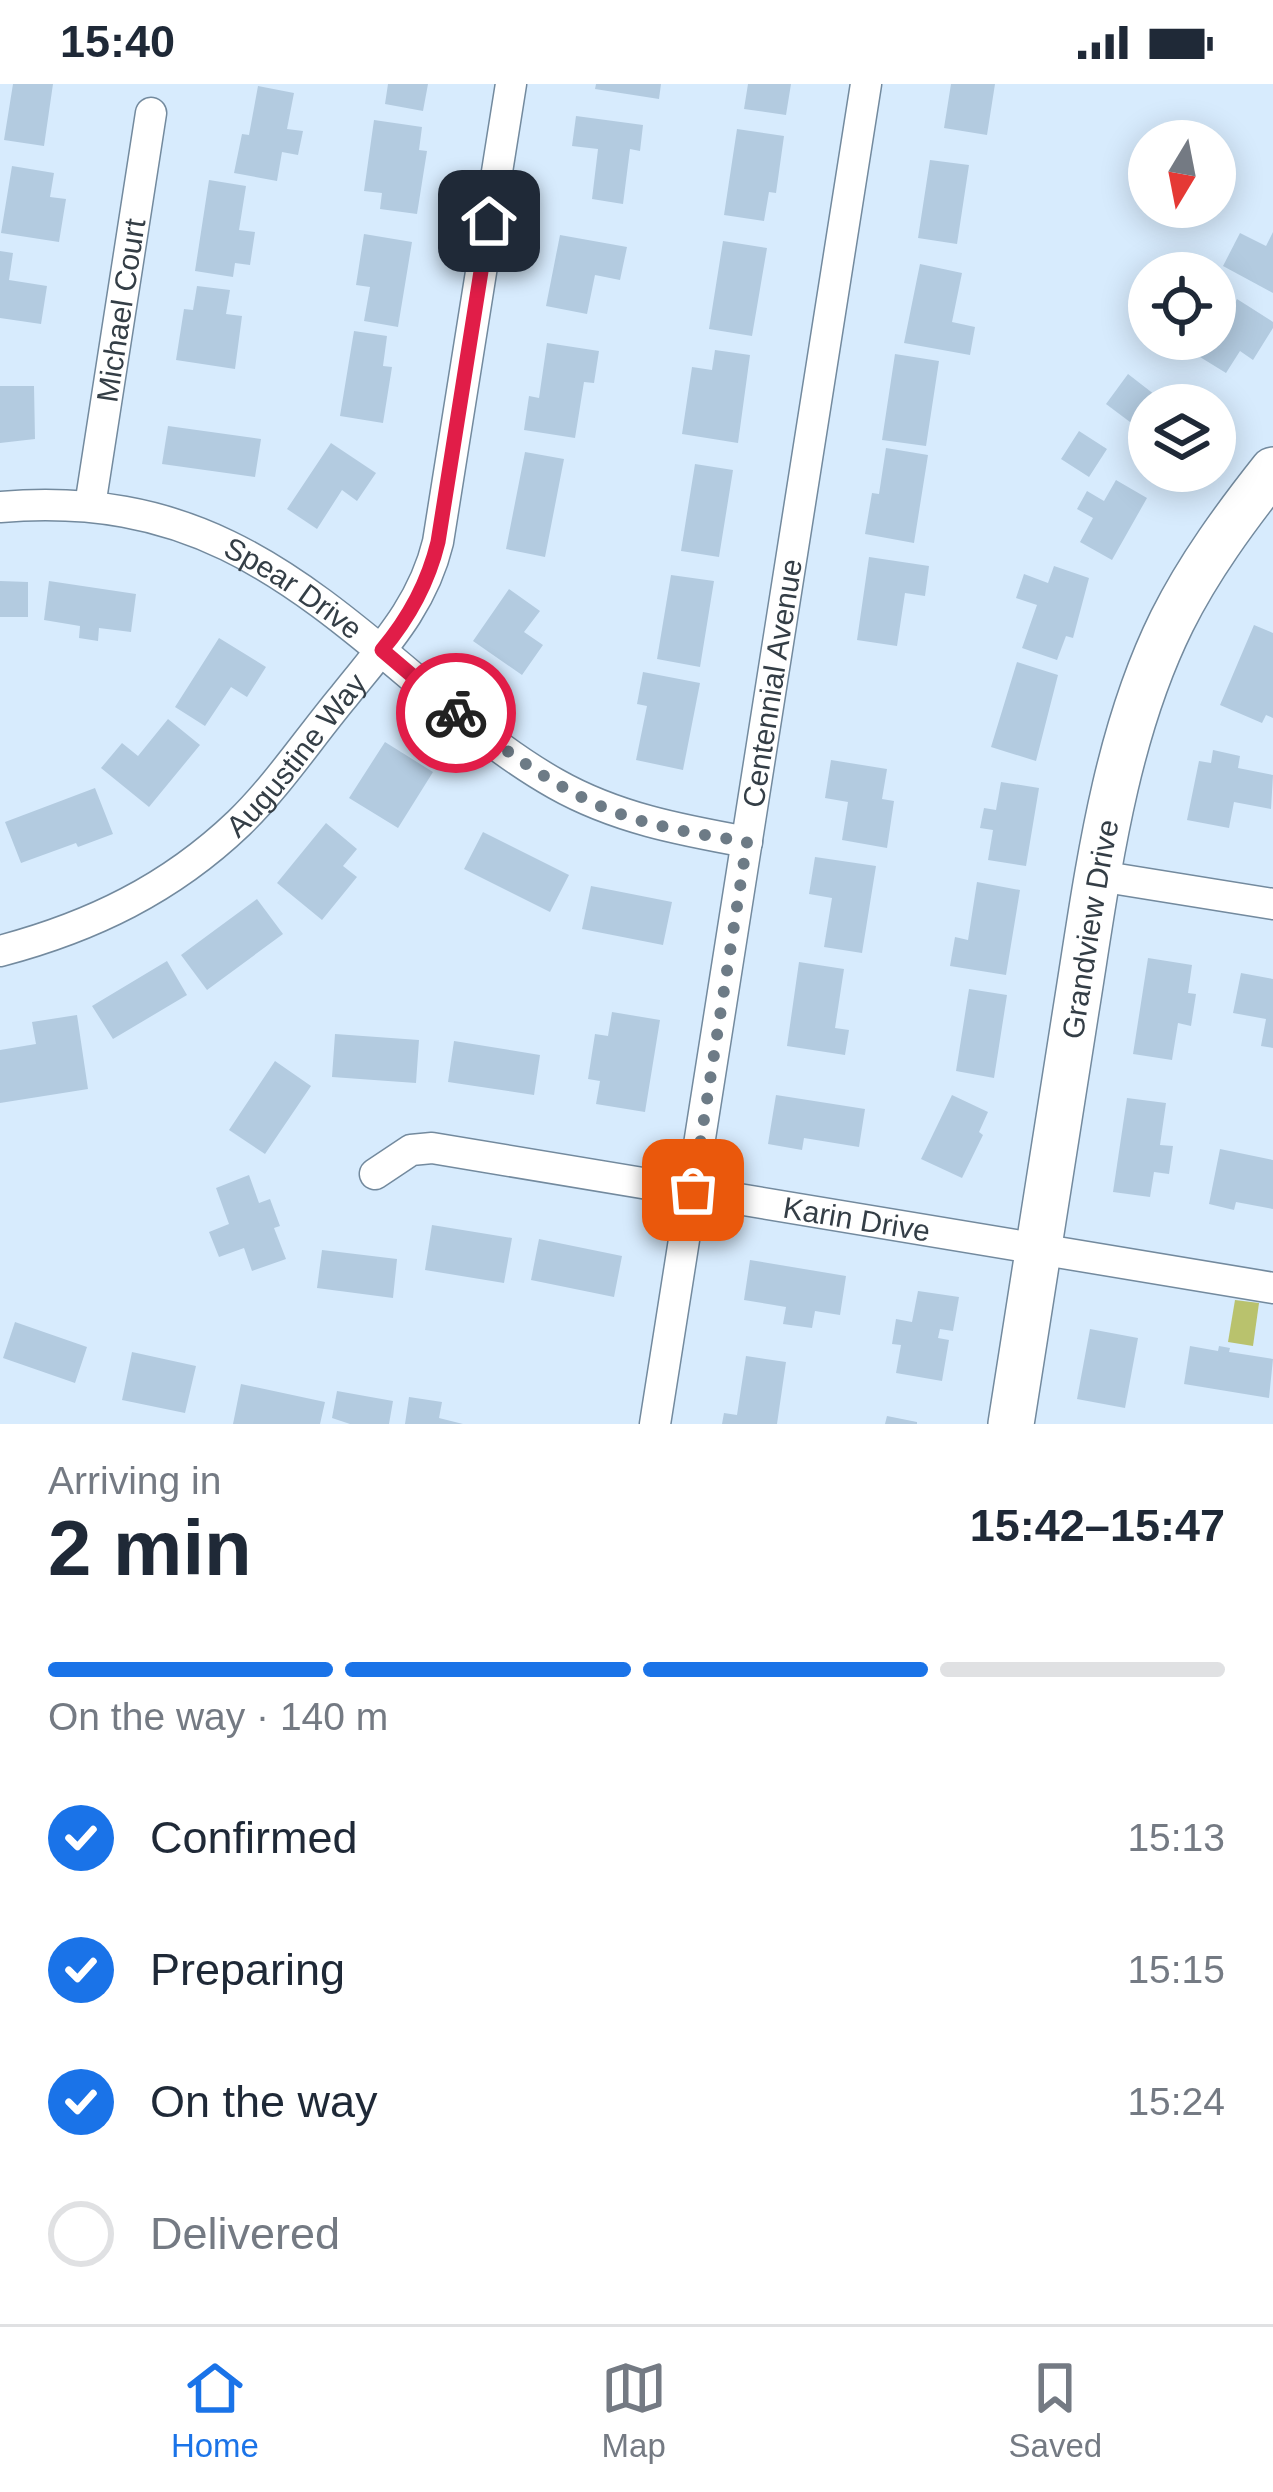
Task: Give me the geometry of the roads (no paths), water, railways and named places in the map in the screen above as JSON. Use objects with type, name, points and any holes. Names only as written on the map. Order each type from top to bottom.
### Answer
[{"type":"street","name":"Augustine Way","points":[[0,951],[85,926],[187,867],[254,806],[399,630],[425,584],[438,542],[511,84]]},
{"type":"street","name":"Centennial Avenue","points":[[655,1424],[866,84]]},
{"type":"street","name":"Michael Court","points":[[90,506],[151,113]]},
{"type":"street","name":"Grandview Drive","points":[[1011,1424],[1099,876],[1132,730],[1169,626],[1202,565],[1273,470]]},
{"type":"street","name":"Spear Drive","points":[[0,507],[90,506],[142,513],[253,556],[299,584],[453,711],[556,785],[630,818],[747,842]]},
{"type":"street","points":[[1099,876],[1273,904]]},
{"type":"street","name":"Karin Drive","points":[[375,1174],[411,1150],[432,1148],[1273,1288]]}]
